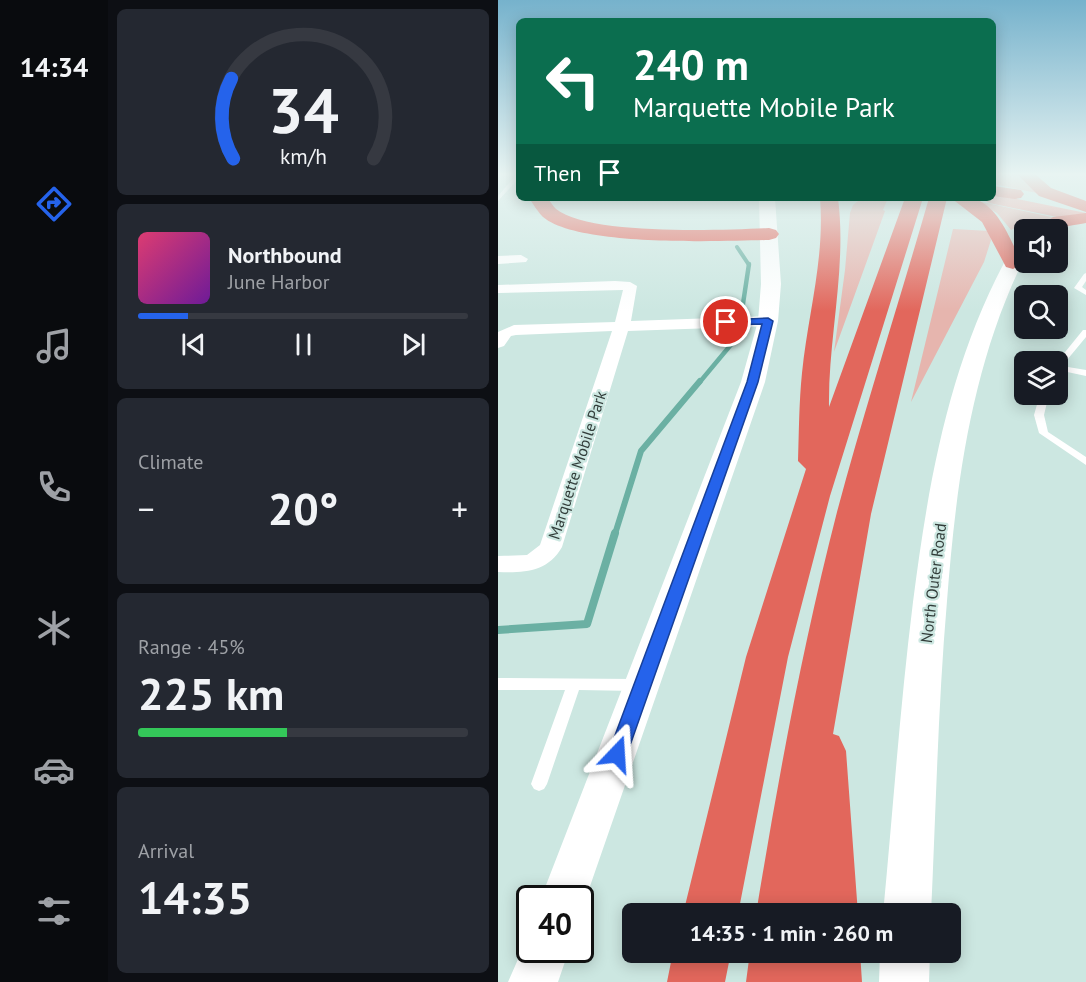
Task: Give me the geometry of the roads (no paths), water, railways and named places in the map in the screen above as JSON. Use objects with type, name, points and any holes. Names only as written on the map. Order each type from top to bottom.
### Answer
[{"type":"highway","points":[[566,220],[585,226],[660,235],[719,235],[769,243]]},
{"type":"highway","points":[[813,496],[815,373],[830,265],[830,220]]},
{"type":"highway","points":[[712,903],[767,657],[813,496],[907,220]]},
{"type":"highway","points":[[786,903],[820,680],[844,559],[876,426],[947,220]]},
{"type":"highway","points":[[991,220],[999,232],[999,240],[1014,254]]},
{"type":"highway","points":[[820,680],[830,903]]},
{"type":"highway","points":[[696,982],[700,963]]},
{"type":"highway","points":[[775,982],[778,963]]},
{"type":"highway","points":[[832,963],[833,982]]},
{"type":"street","points":[[569,885],[753,382],[768,321],[771,284],[768,220]]},
{"type":"street","points":[[498,260],[521,259]]},
{"type":"street","name":"North Outer Road","points":[[909,903],[928,608],[948,460],[968,373],[986,319],[994,298],[1014,267]]},
{"type":"street","name":"Marquette Mobile Park","points":[[498,289],[630,286],[622,325],[551,547],[546,557],[539,561],[498,564]]},
{"type":"street","points":[[498,343],[505,333],[514,330],[768,321]]},
{"type":"street","points":[[533,982],[540,963]]},
{"type":"street","points":[[904,982],[905,963]]},
{"type":"lane","points":[[1086,275],[1078,288],[1086,293]]},
{"type":"lane","points":[[1068,354],[1086,332]]},
{"type":"lane","points":[[1068,369],[1086,373]]},
{"type":"lane","points":[[1042,405],[1039,415],[1044,433],[1086,462]]},
{"type":"lane","points":[[498,684],[643,685]]},
{"type":"lane","points":[[538,784],[574,684]]},
{"type":"waterway","points":[[737,247],[749,265]]},
{"type":"waterway","points":[[741,317],[749,265]]},
{"type":"waterway","points":[[699,383],[739,335],[740,328]]},
{"type":"waterway","points":[[615,534],[641,451],[700,381]]},
{"type":"waterway","points":[[498,630],[587,624],[615,533]]}]
